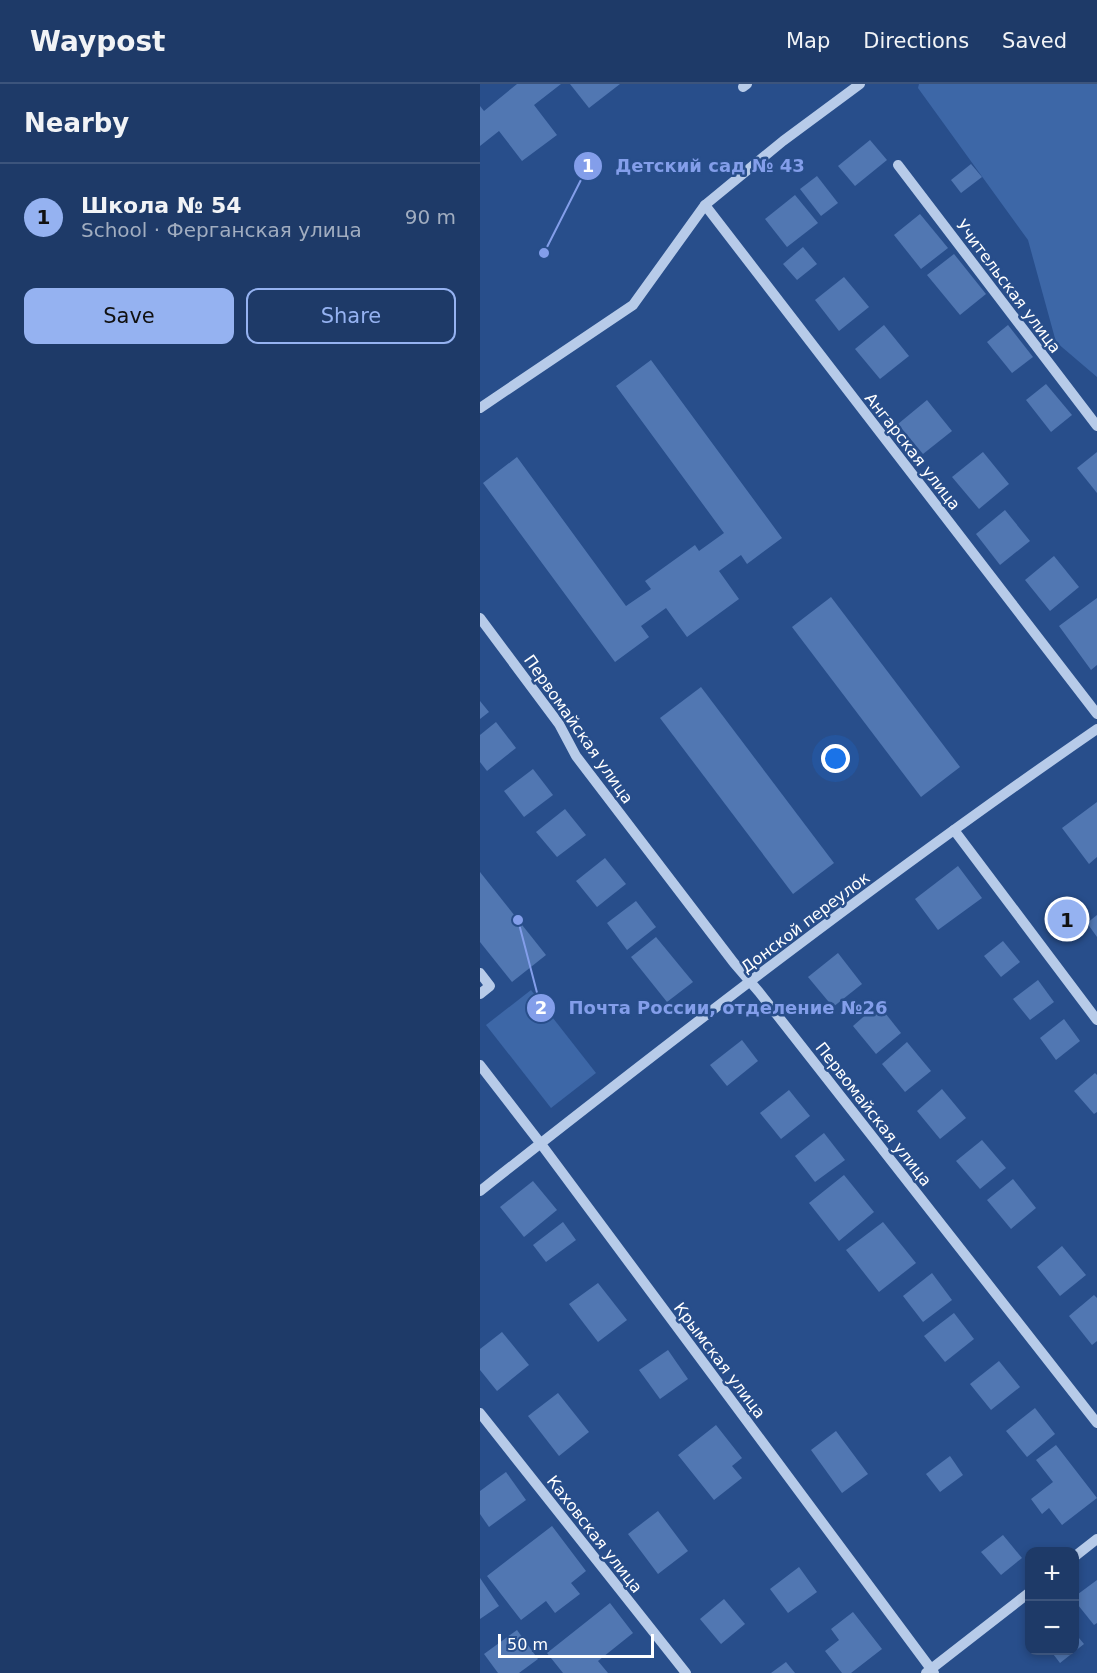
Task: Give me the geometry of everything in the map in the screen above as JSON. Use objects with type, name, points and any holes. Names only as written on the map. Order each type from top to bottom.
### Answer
[{"type":"street","points":[[480,408],[633,305],[705,206],[783,141],[860,84]]},
{"type":"street","name":"Учительская улица","points":[[898,165],[1097,426]]},
{"type":"street","name":"Ангарская улица","points":[[705,206],[1097,714]]},
{"type":"street","name":"Первомайская улица","points":[[480,618],[559,723],[576,756],[1097,1423]]},
{"type":"street","name":"Донской переулок","points":[[480,1191],[750,981],[954,830],[1097,729]]},
{"type":"street","points":[[954,830],[1097,1020]]},
{"type":"street","points":[[480,973],[490,986],[480,994]]},
{"type":"street","name":"Крымская улица","points":[[480,1065],[541,1144],[930,1672]]},
{"type":"street","name":"Каховская улица","points":[[480,1413],[686,1673]]},
{"type":"street","points":[[1079,1553],[1097,1539]]},
{"type":"street","points":[[930,1672],[1025,1595]]},
{"type":"shaded area","points":[[919,84],[1097,84],[1097,377],[1056,342],[1028,240],[918,88]]},
{"type":"shaded area","points":[[531,990],[596,1073],[551,1108],[486,1025]]},
{"type":"building","points":[[517,84],[561,84],[534,105],[557,135],[522,161],[499,131],[480,146],[480,106],[484,111]]},
{"type":"building","points":[[570,84],[620,84],[589,108]]},
{"type":"building","points":[[870,140],[887,160],[855,186],[838,166]]},
{"type":"building","points":[[971,164],[982,177],[961,193],[951,180]]},
{"type":"building","points":[[817,176],[838,203],[821,216],[800,189]]},
{"type":"building","points":[[795,195],[818,223],[787,247],[765,219]]},
{"type":"building","points":[[920,214],[948,248],[921,269],[894,235]]},
{"type":"building","points":[[803,247],[817,264],[797,280],[783,264]]},
{"type":"building","points":[[954,254],[986,294],[960,315],[927,275]]},
{"type":"building","points":[[844,277],[869,307],[839,331],[815,300]]},
{"type":"building","points":[[884,325],[909,356],[880,379],[855,349]]},
{"type":"building","points":[[1008,325],[1033,357],[1012,373],[987,342]]},
{"type":"building","points":[[651,360],[782,538],[747,564],[741,555],[719,571],[739,599],[687,637],[666,608],[641,626],[649,637],[615,662],[483,483],[517,457],[626,606],[651,589],[645,581],[695,545],[699,551],[724,533],[616,386]]},
{"type":"building","points":[[1046,384],[1072,415],[1051,432],[1026,400]]},
{"type":"building","points":[[927,400],[952,431],[923,454],[898,424]]},
{"type":"building","points":[[983,452],[1009,484],[979,509],[952,477]]},
{"type":"building","points":[[1097,452],[1097,493],[1077,468]]},
{"type":"building","points":[[1005,510],[1030,541],[1000,565],[976,534]]},
{"type":"building","points":[[1054,556],[1079,587],[1050,611],[1025,580]]},
{"type":"building","points":[[831,597],[960,767],[921,797],[792,627]]},
{"type":"building","points":[[1097,598],[1097,665],[1091,670],[1059,626]]},
{"type":"building","points":[[701,687],[834,863],[793,894],[660,718]]},
{"type":"building","points":[[480,701],[489,712],[480,719]]},
{"type":"building","points":[[496,722],[516,748],[487,771],[480,762],[480,735]]},
{"type":"building","points":[[533,769],[553,795],[524,817],[504,791]]},
{"type":"building","points":[[1097,802],[1097,857],[1089,864],[1062,828]]},
{"type":"building","points":[[565,809],[586,835],[557,857],[536,832]]},
{"type":"building","points":[[605,858],[626,884],[597,907],[576,881]]},
{"type":"building","points":[[958,866],[982,898],[938,930],[915,899]]},
{"type":"building","points":[[480,872],[546,955],[512,982],[480,942]]},
{"type":"building","points":[[636,901],[656,927],[627,950],[607,923]]},
{"type":"building","points":[[1097,915],[1097,937],[1087,923]]},
{"type":"building","points":[[656,937],[693,982],[667,1002],[631,957]]},
{"type":"building","points":[[1003,941],[1020,962],[1001,977],[984,956]]},
{"type":"building","points":[[838,953],[862,984],[833,1007],[808,977]]},
{"type":"building","points":[[1038,980],[1054,1002],[1030,1020],[1013,999]]},
{"type":"building","points":[[878,1004],[901,1033],[876,1054],[853,1026]]},
{"type":"building","points":[[1064,1019],[1080,1041],[1056,1060],[1040,1038]]},
{"type":"building","points":[[742,1040],[758,1061],[727,1086],[710,1065]]},
{"type":"building","points":[[907,1042],[931,1071],[905,1092],[882,1064]]},
{"type":"building","points":[[1095,1073],[1097,1075],[1097,1112],[1094,1114],[1074,1091]]},
{"type":"building","points":[[942,1089],[966,1118],[940,1139],[917,1111]]},
{"type":"building","points":[[789,1090],[810,1116],[781,1139],[760,1113]]},
{"type":"building","points":[[824,1133],[845,1160],[815,1182],[795,1156]]},
{"type":"building","points":[[982,1140],[1006,1168],[980,1189],[956,1161]]},
{"type":"building","points":[[844,1175],[874,1212],[839,1241],[809,1203]]},
{"type":"building","points":[[1013,1179],[1036,1208],[1011,1229],[987,1200]]},
{"type":"building","points":[[533,1181],[557,1210],[524,1237],[500,1207]]},
{"type":"building","points":[[563,1222],[576,1240],[546,1262],[533,1245]]},
{"type":"building","points":[[883,1222],[916,1263],[879,1292],[846,1250]]},
{"type":"building","points":[[1062,1246],[1086,1275],[1060,1296],[1037,1267]]},
{"type":"building","points":[[932,1273],[952,1300],[923,1322],[903,1296]]},
{"type":"building","points":[[598,1283],[627,1320],[598,1342],[569,1304]]},
{"type":"building","points":[[1094,1295],[1097,1298],[1097,1341],[1092,1345],[1069,1316]]},
{"type":"building","points":[[954,1313],[974,1339],[945,1362],[924,1336]]},
{"type":"building","points":[[502,1332],[529,1365],[497,1391],[480,1370],[480,1349]]},
{"type":"building","points":[[668,1350],[688,1379],[660,1399],[639,1370]]},
{"type":"building","points":[[999,1361],[1020,1387],[991,1410],[970,1384]]},
{"type":"building","points":[[558,1393],[589,1432],[559,1456],[528,1416]]},
{"type":"building","points":[[1035,1408],[1055,1434],[1027,1457],[1006,1431]]},
{"type":"building","points":[[716,1425],[742,1458],[732,1466],[742,1478],[714,1500],[678,1455]]},
{"type":"building","points":[[836,1431],[868,1474],[842,1493],[811,1450]]},
{"type":"building","points":[[1056,1445],[1097,1498],[1062,1525],[1049,1508],[1042,1514],[1031,1499],[1053,1482],[1036,1460]]},
{"type":"building","points":[[950,1456],[963,1475],[940,1492],[926,1474]]},
{"type":"building","points":[[506,1472],[526,1500],[489,1527],[480,1514],[480,1491]]},
{"type":"building","points":[[658,1511],[688,1551],[658,1574],[628,1534]]},
{"type":"building","points":[[552,1526],[586,1571],[571,1583],[580,1594],[555,1613],[546,1601],[521,1620],[487,1576]]},
{"type":"building","points":[[1003,1535],[1022,1558],[1001,1575],[981,1552]]},
{"type":"building","points":[[799,1567],[817,1592],[788,1613],[770,1589]]},
{"type":"building","points":[[480,1578],[499,1606],[480,1619]]},
{"type":"building","points":[[1097,1580],[1097,1623],[1094,1625],[1079,1606],[1079,1593]]},
{"type":"building","points":[[724,1599],[745,1624],[721,1644],[700,1619]]},
{"type":"building","points":[[610,1603],[633,1633],[598,1661],[608,1673],[563,1673],[547,1653]]},
{"type":"building","points":[[853,1612],[882,1649],[851,1673],[842,1673],[825,1651],[839,1640],[831,1629]]},
{"type":"building","points":[[517,1630],[538,1659],[519,1673],[498,1673],[484,1654]]},
{"type":"building","points":[[1079,1638],[1084,1644],[1079,1648]]},
{"type":"building","points":[[1054,1655],[1070,1655],[1060,1663]]},
{"type":"building","points":[[786,1662],[795,1673],[771,1673]]},
{"type":"place","name":"Детский сад № 43","points":[[544,253]]},
{"type":"place","name":"Школа № 54","points":[[1067,919]]},
{"type":"place","name":"Почта России, отделение №26","points":[[518,920]]}]
